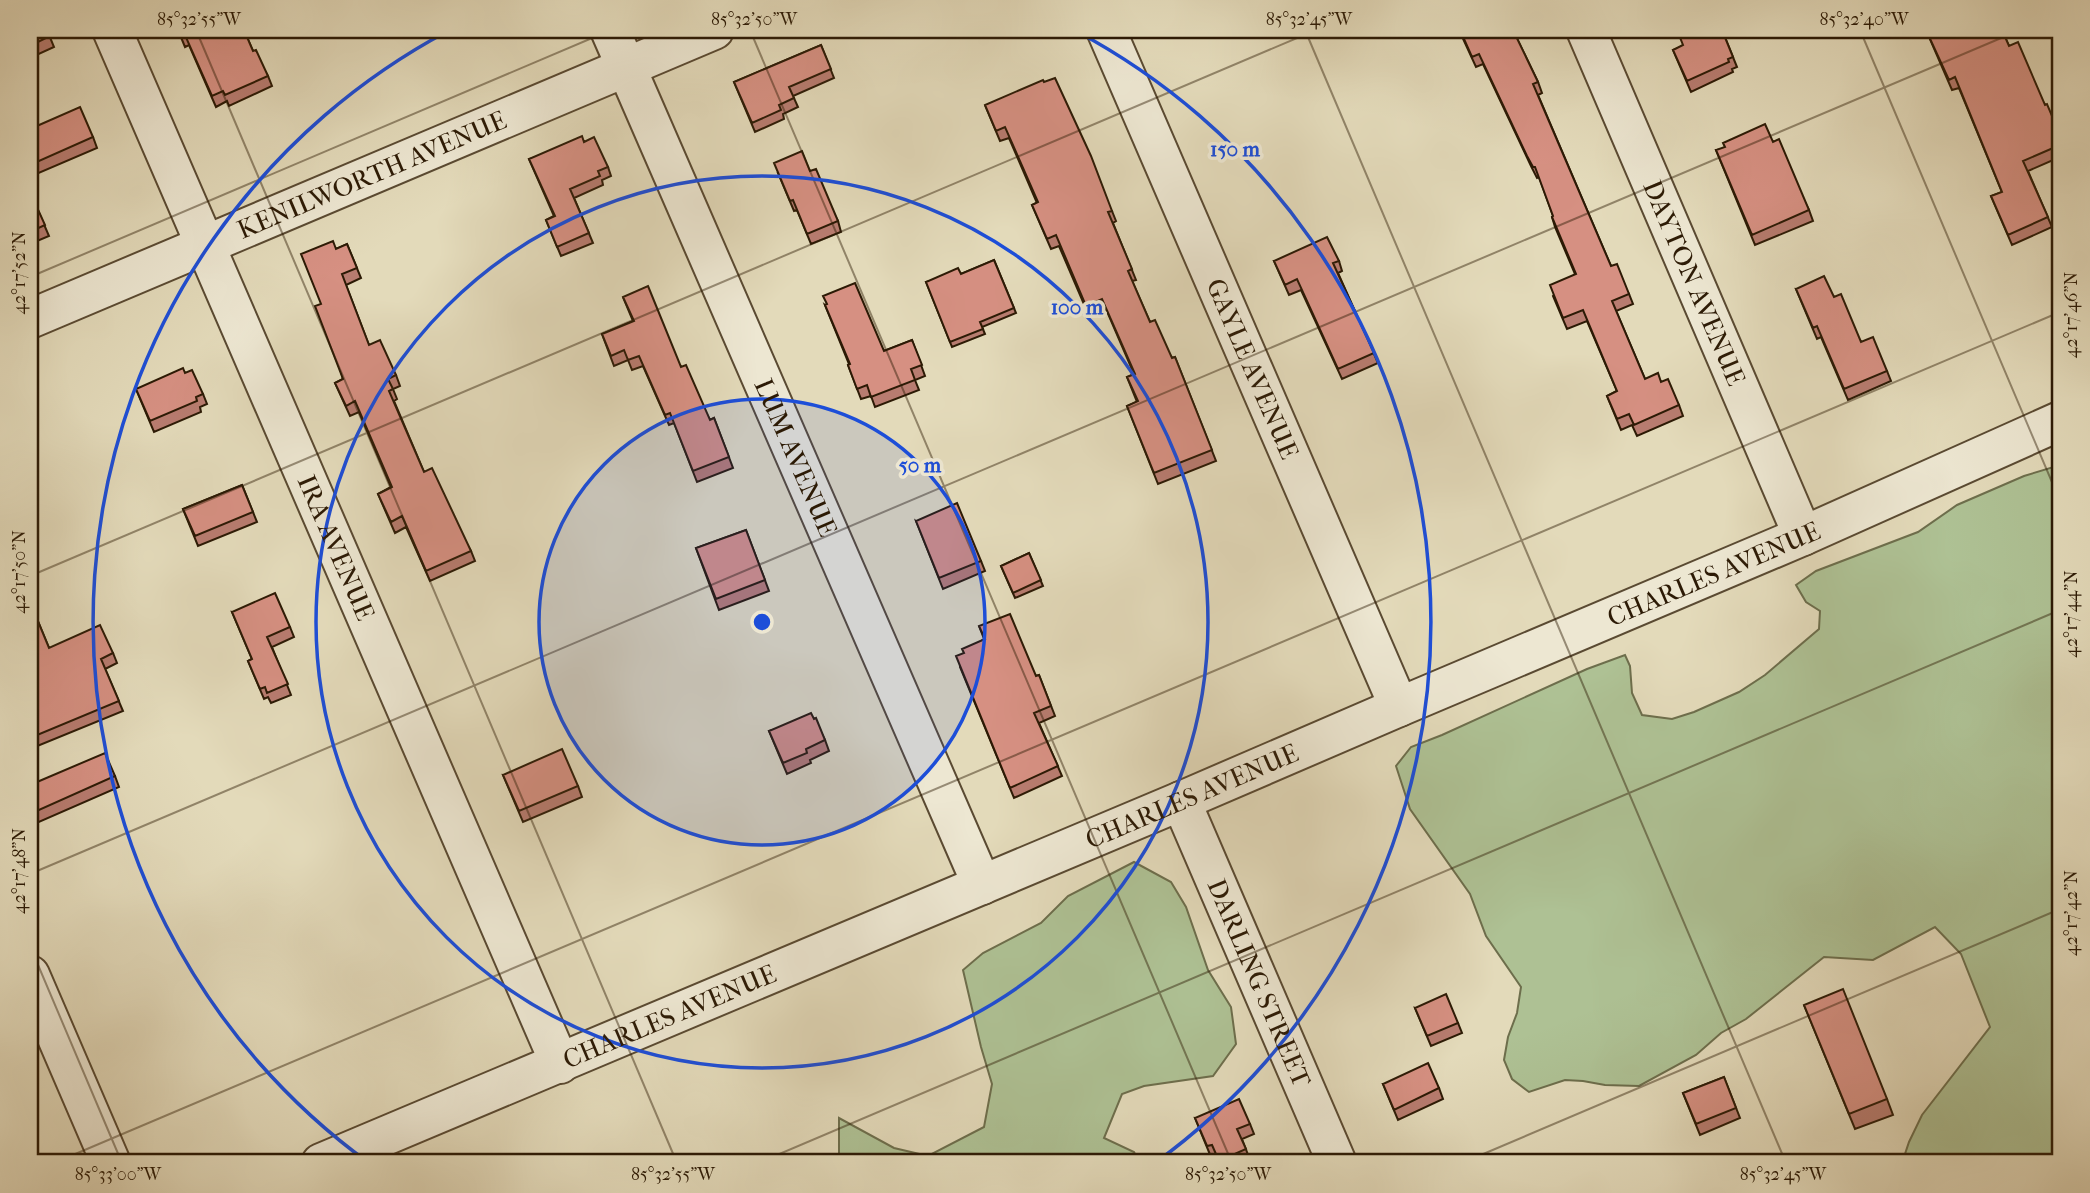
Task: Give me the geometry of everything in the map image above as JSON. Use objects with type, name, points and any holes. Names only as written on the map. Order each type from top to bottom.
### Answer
[{"type":"street","name":"IRA AVENUE","points":[[112,30],[560,1064]]},
{"type":"street","name":"LUM AVENUE","points":[[610,30],[982,885]]},
{"type":"street","name":"KENILWORTH AVENUE","points":[[30,319],[714,30]]},
{"type":"street","name":"GAYLE AVENUE","points":[[1106,30],[1399,707]]},
{"type":"street","name":"DAYTON AVENUE","points":[[1586,30],[1803,536]]},
{"type":"street","name":"CHARLES AVENUE","points":[[321,1163],[1803,536],[2060,421]]},
{"type":"street","name":"DARLING STREET","points":[[1181,801],[1337,1163]]},
{"type":"street","points":[[30,975],[111,1163]]},
{"type":"green space","points":[[2060,465],[2060,1163],[1902,1163],[1922,1115],[1990,1027],[1961,954],[1935,927],[1873,960],[1824,957],[1746,1019],[1721,1033],[1696,1055],[1639,1086],[1565,1080],[1529,1092],[1512,1079],[1504,1060],[1521,987],[1486,936],[1470,894],[1410,809],[1396,766],[1411,747],[1587,669],[1625,655],[1630,666],[1632,693],[1642,715],[1672,719],[1694,712],[1739,692],[1765,675],[1819,629],[1820,611],[1806,602],[1796,585],[1816,571],[1918,532],[1957,505],[2024,476]]},
{"type":"green space","points":[[1134,862],[1171,882],[1186,907],[1208,970],[1231,1007],[1236,1044],[1213,1076],[1144,1086],[1122,1094],[1104,1138],[1134,1152],[1140,1163],[839,1163],[839,1118],[894,1148],[928,1156],[984,1127],[992,1084],[963,970],[983,953],[1041,923],[1068,896]]},
{"type":"building","points":[[30,30],[47,30],[50,36],[30,46]]},
{"type":"building","points":[[178,30],[244,30],[268,76],[225,95],[223,91],[212,96],[185,35],[181,37]]},
{"type":"building","points":[[1460,30],[1513,30],[1538,82],[1533,84],[1611,266],[1617,264],[1629,294],[1612,301],[1645,379],[1658,373],[1661,382],[1668,379],[1679,405],[1634,425],[1629,414],[1617,419],[1607,396],[1617,391],[1583,310],[1563,318],[1550,285],[1576,274],[1535,167],[1527,156],[1479,54],[1472,57]]},
{"type":"building","points":[[1677,30],[1722,30],[1733,57],[1728,59],[1729,62],[1687,81],[1673,50],[1683,45]]},
{"type":"building","points":[[1926,30],[2002,30],[2009,46],[2018,42],[2060,135],[2060,145],[2023,161],[2048,217],[2008,235],[1991,196],[2002,192],[1955,77],[1949,80]]},
{"type":"building","points":[[821,45],[831,69],[789,87],[794,98],[779,105],[781,110],[752,123],[734,82]]},
{"type":"building","points":[[1055,78],[1091,156],[1112,211],[1108,212],[1132,269],[1128,271],[1150,322],[1155,320],[1172,358],[1175,357],[1212,450],[1154,473],[1127,406],[1138,401],[1127,377],[1135,374],[1102,299],[1086,306],[1056,235],[1047,239],[1032,205],[1038,202],[1005,127],[996,131],[985,105],[1043,80],[1044,82]]},
{"type":"building","points":[[80,107],[93,137],[30,165],[30,129]]},
{"type":"building","points":[[1765,124],[1773,142],[1779,139],[1809,210],[1752,235],[1716,150],[1725,147],[1723,143]]},
{"type":"building","points":[[582,136],[584,142],[594,137],[608,167],[598,171],[600,176],[570,189],[589,233],[557,247],[546,220],[555,216],[529,159]]},
{"type":"building","points":[[802,151],[810,171],[816,169],[838,221],[807,234],[774,163]]},
{"type":"building","points":[[30,192],[45,225],[30,232]]},
{"type":"building","points":[[1327,237],[1339,261],[1333,263],[1374,353],[1338,369],[1297,279],[1285,285],[1274,261]]},
{"type":"building","points":[[333,241],[336,249],[347,244],[357,268],[342,274],[369,345],[380,340],[396,375],[388,379],[393,389],[389,391],[424,472],[432,468],[471,551],[426,571],[402,516],[391,522],[378,494],[392,487],[355,401],[346,406],[335,383],[343,379],[315,306],[321,304],[301,254]]},
{"type":"building","points":[[994,260],[1014,308],[980,322],[983,329],[950,342],[926,282],[958,268],[961,274]]},
{"type":"building","points":[[1824,276],[1834,297],[1841,294],[1861,342],[1873,337],[1887,371],[1844,389],[1817,326],[1813,328],[1796,289]]},
{"type":"building","points":[[855,283],[884,351],[912,340],[922,365],[911,369],[915,380],[871,397],[867,385],[857,389],[823,296]]},
{"type":"building","points":[[648,286],[681,367],[686,365],[710,420],[714,418],[729,457],[693,471],[670,413],[665,415],[639,356],[628,360],[624,350],[611,356],[602,334],[634,321],[623,297]]},
{"type":"building","points":[[183,368],[185,373],[192,370],[203,394],[196,397],[197,401],[150,421],[136,389]]},
{"type":"building","points":[[242,485],[253,512],[195,536],[183,509]]},
{"type":"building","points":[[957,503],[981,561],[939,578],[916,521]]},
{"type":"building","points":[[746,530],[765,580],[716,599],[696,548]]},
{"type":"building","points":[[1029,553],[1041,580],[1013,593],[1001,566]]},
{"type":"building","points":[[275,593],[290,627],[267,637],[288,684],[267,693],[265,687],[260,689],[248,661],[252,659],[232,612]]},
{"type":"building","points":[[30,602],[49,648],[100,625],[113,653],[101,659],[119,701],[30,738]]},
{"type":"building","points":[[1010,614],[1051,706],[1034,713],[1058,766],[1010,788],[956,656],[964,653],[962,649],[985,639],[979,626]]},
{"type":"building","points":[[811,713],[814,719],[816,718],[825,740],[806,749],[807,753],[783,763],[769,731]]},
{"type":"building","points":[[562,749],[578,786],[519,811],[503,775]]},
{"type":"building","points":[[105,753],[115,776],[30,814],[30,785]]},
{"type":"building","points":[[1843,989],[1887,1099],[1849,1114],[1804,1005]]},
{"type":"building","points":[[1446,994],[1458,1023],[1427,1036],[1415,1008]]},
{"type":"building","points":[[1428,1063],[1439,1088],[1394,1110],[1383,1084]]},
{"type":"building","points":[[1724,1077],[1736,1108],[1696,1124],[1683,1093]]},
{"type":"building","points":[[1239,1099],[1250,1124],[1237,1129],[1246,1149],[1219,1161],[1212,1145],[1207,1146],[1195,1118]]}]
